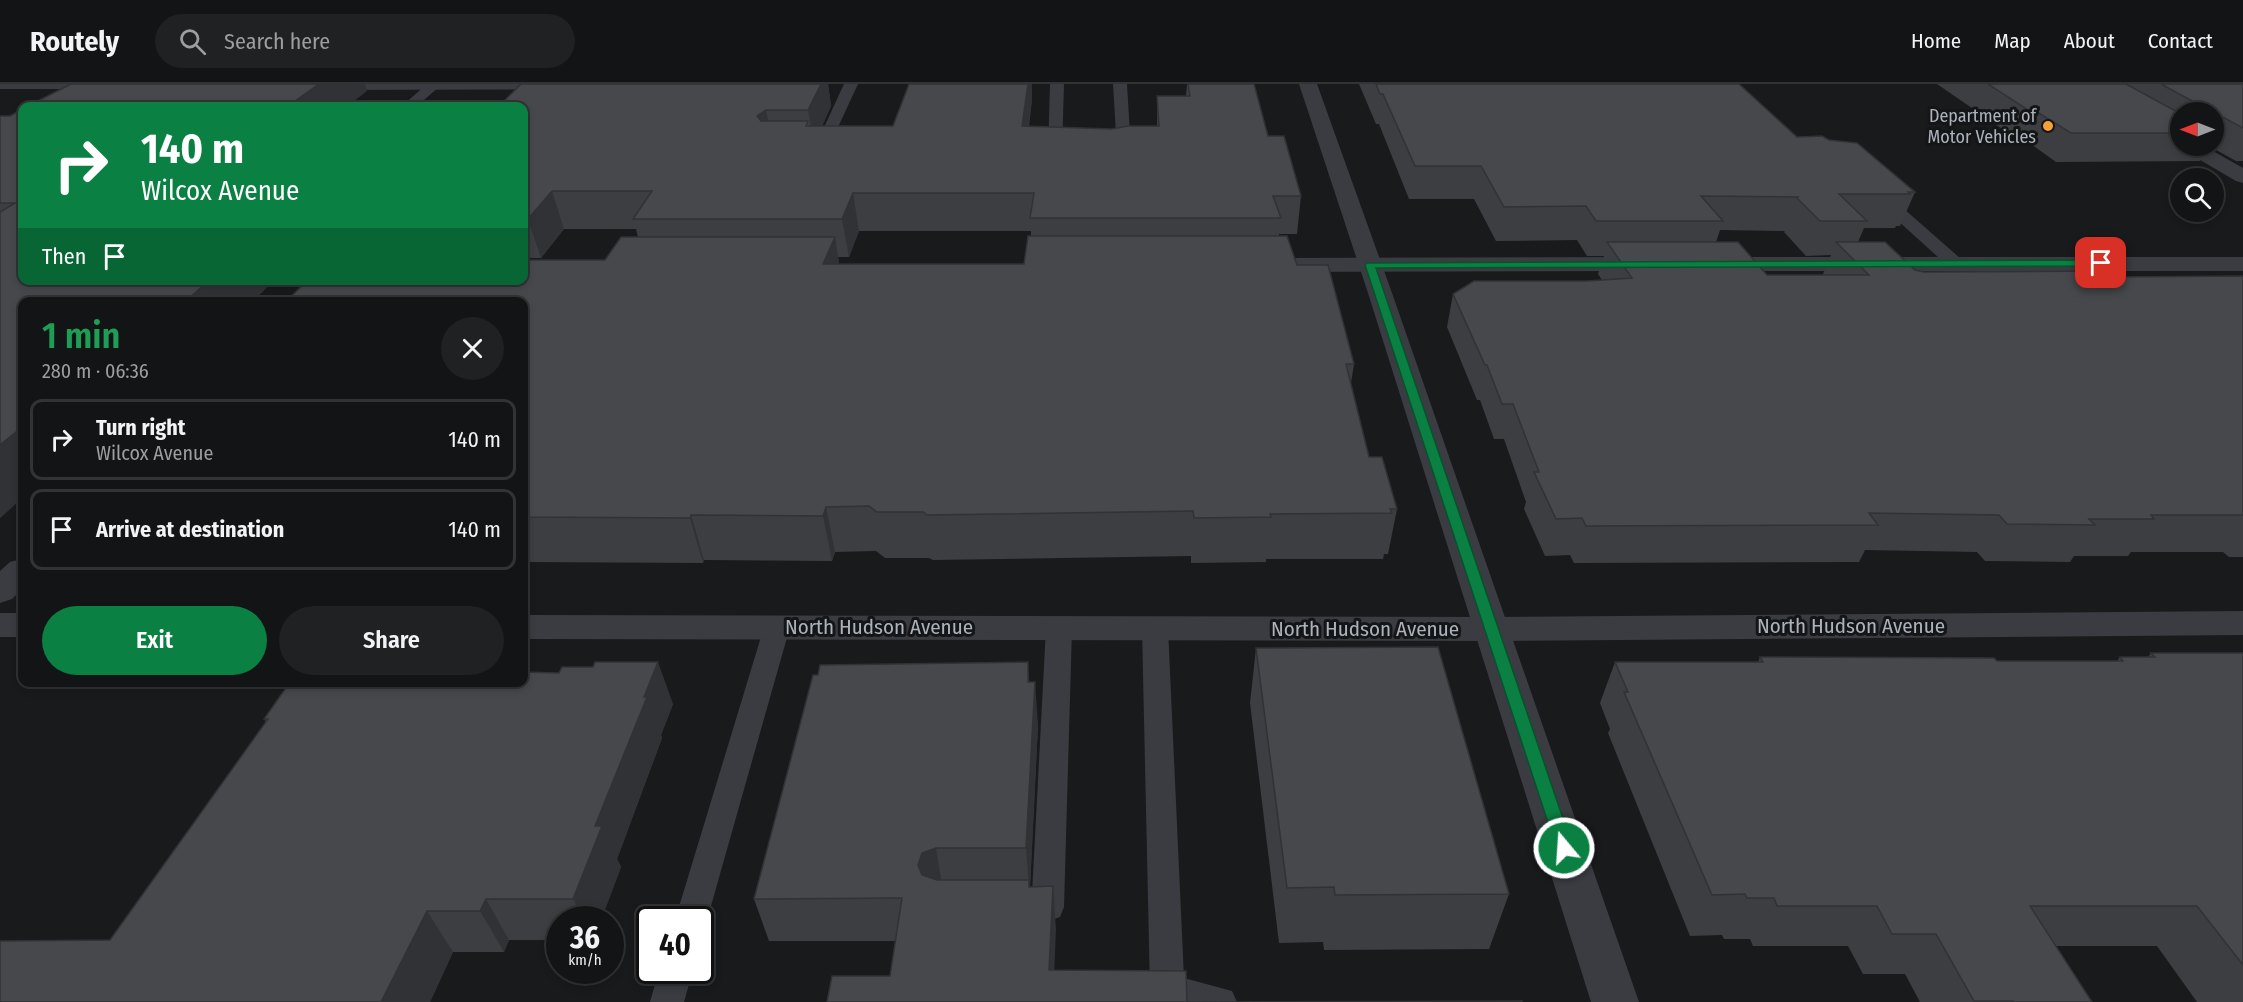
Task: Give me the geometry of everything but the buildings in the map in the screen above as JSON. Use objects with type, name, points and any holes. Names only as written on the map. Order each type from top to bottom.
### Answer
[{"type":"street","points":[[3,84],[134,84]]},
{"type":"street","points":[[513,100],[529,84]]},
{"type":"street","points":[[302,85],[626,84]]},
{"type":"street","points":[[1308,84],[1615,1002]]},
{"type":"street","points":[[2208,156],[2243,177]]},
{"type":"street","points":[[1230,265],[1668,264]]},
{"type":"street","points":[[1692,264],[2243,264]]},
{"type":"street","points":[[0,591],[18,574]]},
{"type":"street","name":"North Hudson Avenue","points":[[528,627],[1491,629],[2243,623]]},
{"type":"street","points":[[0,625],[18,625]]},
{"type":"lane","points":[[796,151],[820,151],[851,84]]},
{"type":"lane","points":[[1057,84],[1056,155],[1077,157]]},
{"type":"lane","points":[[1101,158],[1123,156],[1120,84]]},
{"type":"lane","points":[[414,102],[433,86]]},
{"type":"lane","points":[[1867,184],[1955,263]]},
{"type":"lane","points":[[695,906],[777,627]]},
{"type":"lane","points":[[1013,907],[1048,907],[1059,628]]},
{"type":"lane","points":[[1155,628],[1167,990],[1220,1002]]},
{"type":"lane","points":[[666,1002],[672,984]]},
{"type":"place","name":"Department of Motor Vehicles","points":[[2048,126]]},
{"type":"route","points":[[1564,848],[1370,265],[2101,263]]}]
